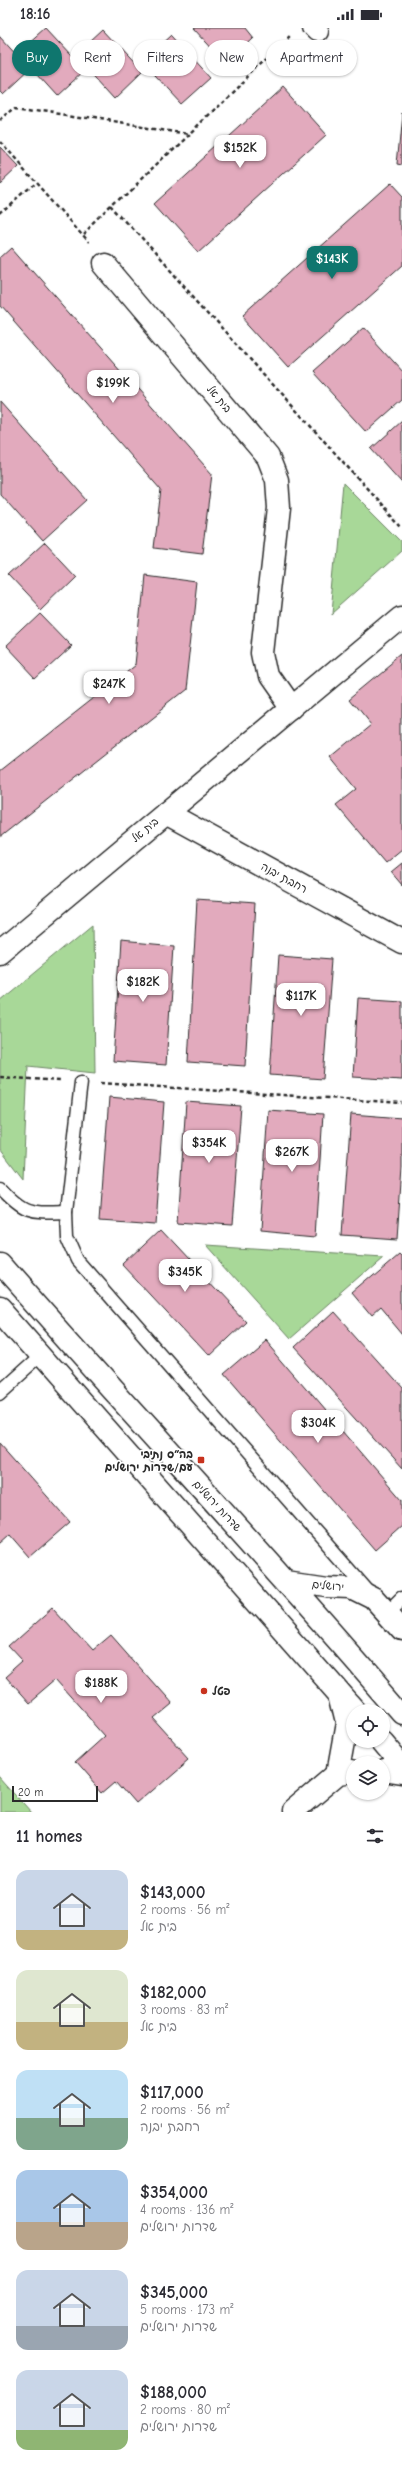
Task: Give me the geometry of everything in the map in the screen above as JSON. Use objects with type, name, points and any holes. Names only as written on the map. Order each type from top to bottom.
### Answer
[{"type":"street","name":"בית אל","points":[[103,263],[268,457],[277,480],[279,508],[263,652],[268,676],[291,709]]},
{"type":"street","name":"בית אל","points":[[0,952],[402,616]]},
{"type":"street","name":"רחבת יבנה","points":[[166,813],[402,942]]},
{"type":"street","name":"שדרות ירושלים","points":[[0,1263],[117,1396],[286,1581],[402,1714]]},
{"type":"street","points":[[0,1309],[348,1704]]},
{"type":"street","name":"ירושלים","points":[[286,1581],[326,1587],[352,1588],[381,1606],[402,1630]]},
{"type":"street","points":[[293,1812],[345,1773],[346,1724],[340,1695]]},
{"type":"street","points":[[387,1748],[402,1766]]},
{"type":"street","points":[[390,1772],[402,1774]]},
{"type":"lane","points":[[81,1082],[66,1212],[67,1236],[78,1261],[381,1606],[402,1598]]},
{"type":"lane","points":[[0,1188],[14,1203],[32,1213],[66,1212]]},
{"type":"lane","points":[[0,1392],[41,1355]]},
{"type":"path","points":[[84,234],[188,134],[308,31]]},
{"type":"path","points":[[0,121],[18,107],[188,134]]},
{"type":"path","points":[[0,142],[36,184],[84,234],[103,263]]},
{"type":"path","points":[[0,216],[36,184]]},
{"type":"path","points":[[112,207],[402,527]]},
{"type":"path","points":[[0,1077],[402,1103]]},
{"type":"green space","points":[[343,483],[402,542],[402,551],[331,614]]},
{"type":"green space","points":[[93,924],[95,1073],[28,1066],[23,1179],[0,1149],[0,1001]]},
{"type":"green space","points":[[205,1245],[384,1256],[289,1339]]},
{"type":"green space","points":[[0,1777],[31,1812],[0,1812]]},
{"type":"building","points":[[46,28],[57,40],[33,40]]},
{"type":"building","points":[[194,28],[245,28],[253,38],[251,40],[205,40]]},
{"type":"building","points":[[103,30],[112,40],[92,40]]},
{"type":"building","points":[[171,34],[176,40],[165,40]]},
{"type":"building","points":[[0,36],[12,49],[12,76],[22,76],[3,94],[0,91]]},
{"type":"building","points":[[62,45],[70,54],[70,76],[79,76],[57,96],[39,76],[62,76]]},
{"type":"building","points":[[125,54],[133,62],[133,76],[138,76],[115,98],[95,76],[125,76]]},
{"type":"building","points":[[197,63],[205,71],[205,76],[209,76],[211,78],[182,104],[156,76],[197,76]]},
{"type":"building","points":[[283,87],[326,135],[198,251],[155,203]]},
{"type":"building","points":[[402,112],[402,166],[397,165]]},
{"type":"building","points":[[0,147],[18,166],[0,183]]},
{"type":"building","points":[[390,184],[402,197],[402,266],[288,367],[242,316]]},
{"type":"building","points":[[11,246],[212,474],[202,554],[154,548],[161,490],[0,306],[0,256]]},
{"type":"building","points":[[363,328],[402,371],[402,400],[366,432],[312,373]]},
{"type":"building","points":[[0,402],[87,500],[42,541],[0,494]]},
{"type":"building","points":[[402,421],[402,483],[371,449]]},
{"type":"building","points":[[45,543],[75,575],[40,609],[9,576]]},
{"type":"building","points":[[145,575],[197,582],[185,691],[0,837],[0,771],[136,664]]},
{"type":"building","points":[[40,613],[71,645],[35,678],[5,646]]},
{"type":"building","points":[[402,656],[402,849],[385,863],[336,805],[356,789],[330,757],[370,724],[350,699]]},
{"type":"building","points":[[402,863],[402,885],[391,872]]},
{"type":"building","points":[[197,900],[255,904],[245,1066],[188,1062]]},
{"type":"building","points":[[121,941],[174,946],[166,1065],[113,1061]]},
{"type":"building","points":[[278,955],[332,959],[323,1079],[270,1075]]},
{"type":"building","points":[[358,998],[402,1001],[402,1080],[353,1077]]},
{"type":"building","points":[[109,1097],[164,1102],[155,1223],[100,1219]]},
{"type":"building","points":[[186,1102],[241,1106],[232,1226],[178,1222]]},
{"type":"building","points":[[268,1110],[323,1114],[315,1236],[260,1231]]},
{"type":"building","points":[[351,1114],[402,1118],[402,1168],[397,1239],[342,1235]]},
{"type":"building","points":[[161,1230],[246,1321],[209,1356],[124,1265]]},
{"type":"building","points":[[400,1252],[402,1254],[402,1334],[381,1309],[372,1317],[352,1293]]},
{"type":"building","points":[[333,1311],[402,1388],[402,1469],[293,1348]]},
{"type":"building","points":[[265,1340],[402,1500],[402,1526],[375,1550],[224,1375]]},
{"type":"building","points":[[0,1443],[70,1522],[30,1557],[10,1534],[0,1543]]},
{"type":"building","points":[[53,1608],[92,1651],[111,1635],[171,1703],[153,1718],[189,1758],[136,1804],[116,1781],[102,1793],[75,1762],[105,1735],[56,1680],[28,1704],[4,1677],[22,1661],[9,1647]]},
{"type":"place","name":"בה״ס נתיבי עם/שדרות ירושלים","points":[[201,1460]]},
{"type":"place","name":"פטל","points":[[204,1691]]}]
